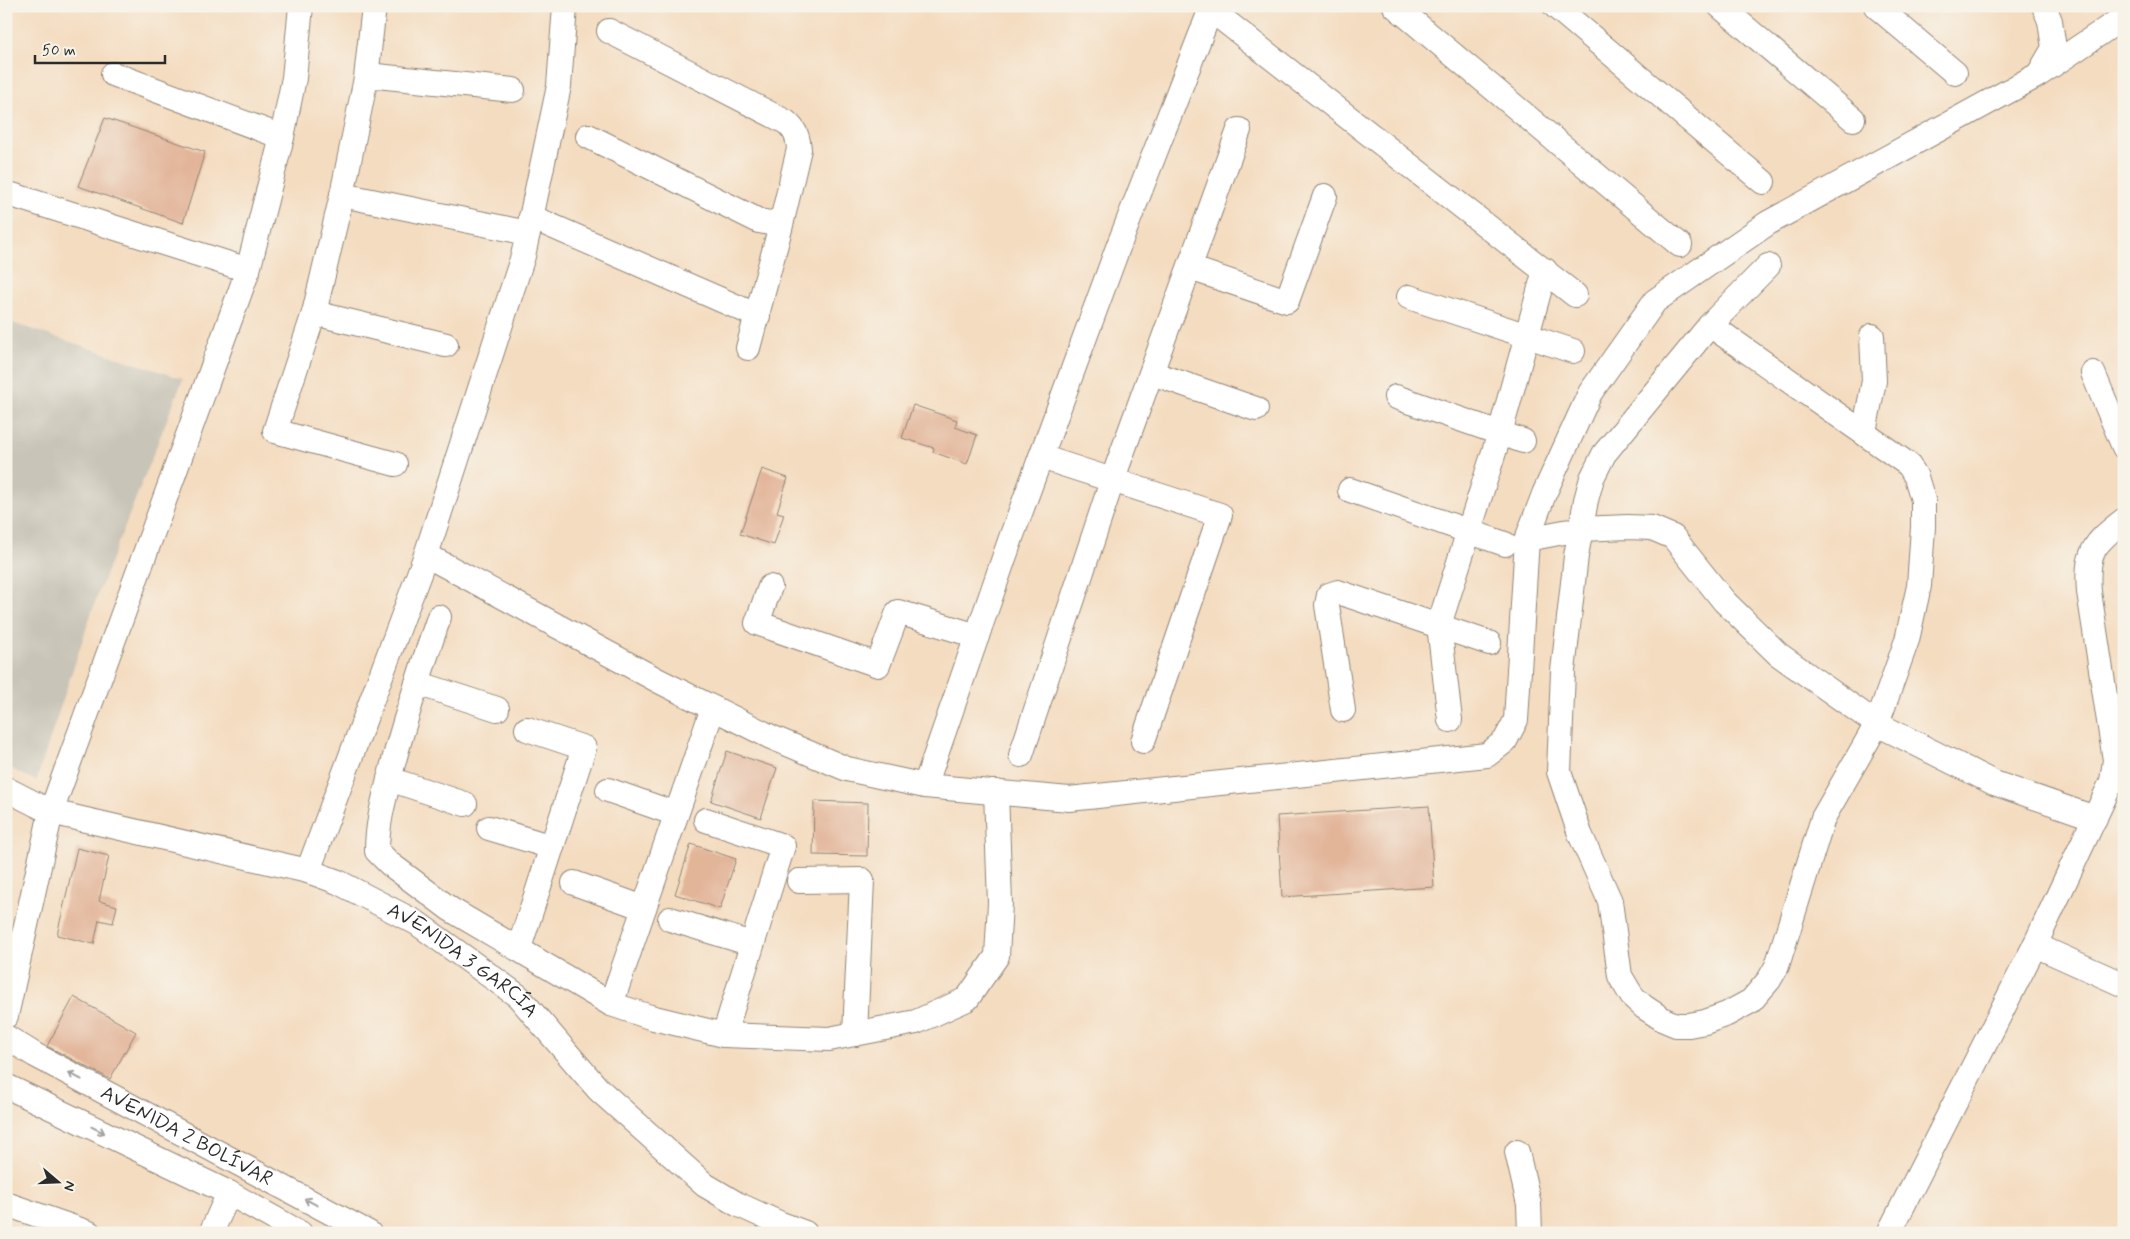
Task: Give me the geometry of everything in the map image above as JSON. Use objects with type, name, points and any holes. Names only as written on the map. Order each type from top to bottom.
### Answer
[{"type":"street","points":[[6,1016],[51,812],[248,270],[282,137],[294,78],[301,6]]},
{"type":"street","points":[[374,6],[367,75],[342,195],[314,313],[275,431],[395,464]]},
{"type":"street","points":[[308,871],[426,555],[523,256],[559,86],[565,6]]},
{"type":"street","points":[[1395,6],[1680,245]]},
{"type":"street","points":[[1554,6],[1763,182]]},
{"type":"street","points":[[1720,6],[1853,120]]},
{"type":"street","points":[[1876,6],[1955,73]]},
{"type":"street","points":[[2038,75],[2054,48],[2050,21],[2044,6]]},
{"type":"street","points":[[924,786],[1041,457],[1209,7],[1545,270],[1574,295]]},
{"type":"street","points":[[426,555],[771,737],[847,769],[924,786],[1069,799],[1487,755],[1505,742],[1516,720],[1516,541],[1544,494],[1590,392],[1656,301],[1768,223],[2038,75],[2124,17]]},
{"type":"street","points":[[609,31],[786,122],[793,128],[798,137],[799,149],[758,316],[748,348]]},
{"type":"street","points":[[112,74],[282,137]]},
{"type":"street","points":[[367,75],[513,90]]},
{"type":"street","points":[[1021,755],[1112,481],[1238,130]]},
{"type":"street","points":[[588,136],[759,221],[770,223],[782,220]]},
{"type":"street","points":[[12,195],[248,270]]},
{"type":"street","points":[[342,195],[530,225],[758,316]]},
{"type":"street","points":[[1190,268],[1287,301],[1325,196]]},
{"type":"street","points":[[1710,325],[1909,465],[1916,477],[1923,500],[1924,527],[1918,586],[1907,640],[1876,724],[1823,818],[1777,966],[1751,1000],[1727,1014],[1705,1022],[1689,1025],[1676,1024],[1652,1013],[1632,996],[1620,976],[1610,901],[1580,834],[1559,772],[1563,671],[1580,529],[1592,478],[1604,454],[1710,325],[1768,266]]},
{"type":"street","points":[[1450,720],[1439,625],[1500,433],[1545,270]]},
{"type":"street","points":[[1409,297],[1573,351]]},
{"type":"street","points":[[314,313],[446,345]]},
{"type":"street","points":[[1864,432],[1874,381],[1872,336]]},
{"type":"street","points":[[2093,373],[2124,447]]},
{"type":"street","points":[[1152,374],[1256,409]]},
{"type":"street","points":[[1396,397],[1523,441]]},
{"type":"street","points":[[1041,457],[1220,515],[1143,741]]},
{"type":"street","points":[[1350,490],[1469,530],[1516,541],[1580,529],[1652,528],[1673,537],[1724,601],[1778,654],[1876,724],[1994,782],[2095,818]]},
{"type":"street","points":[[1889,1233],[2035,945],[2112,781],[2116,760],[2089,592],[2088,573],[2092,552],[2100,539],[2124,520]]},
{"type":"street","points":[[770,587],[757,623],[878,665],[898,612],[977,636]]},
{"type":"street","points":[[1343,710],[1327,605],[1329,595],[1338,592],[1488,643]]},
{"type":"street","points":[[439,617],[405,719],[389,779],[377,832],[377,851],[390,864],[450,909],[611,1004],[650,1017],[724,1036],[829,1039],[916,1022],[968,999],[997,956],[1000,903],[996,792]]},
{"type":"street","points":[[417,683],[496,709]]},
{"type":"street","points":[[611,1004],[713,708]]},
{"type":"street","points":[[519,948],[584,748],[527,729]]},
{"type":"street","points":[[389,779],[465,804]]},
{"type":"street","points":[[2095,818],[2124,785]]},
{"type":"street","name":"AVENIDA 3 GARCÍA","points":[[6,789],[51,812],[308,871],[338,882],[417,923],[518,996],[598,1089],[705,1185],[737,1204],[805,1233]]},
{"type":"street","points":[[608,790],[676,814]]},
{"type":"street","points":[[706,820],[783,846],[724,1036]]},
{"type":"street","points":[[489,828],[552,847]]},
{"type":"street","points":[[799,881],[862,880],[855,1034]]},
{"type":"street","points":[[574,883],[644,908]]},
{"type":"street","points":[[670,919],[752,944]]},
{"type":"street","points":[[2035,945],[2124,985]]},
{"type":"street","name":"AVENIDA 2 BOLÍVAR","points":[[6,1037],[336,1224],[369,1233]]},
{"type":"street","name":"AVENIDA 2 BOLÍVAR","points":[[6,1086],[229,1192],[300,1233]]},
{"type":"street","points":[[1517,1152],[1529,1204],[1530,1233]]},
{"type":"street","points":[[211,1233],[229,1192]]},
{"type":"street","points":[[6,1204],[88,1233]]},
{"type":"shaded area","points":[[6,321],[183,379],[97,596],[36,781],[6,766]]},
{"type":"building","points":[[105,118],[205,152],[183,223],[78,186]]},
{"type":"building","points":[[913,405],[957,420],[955,427],[977,435],[967,464],[933,452],[934,448],[902,438]]},
{"type":"building","points":[[762,469],[788,478],[777,512],[784,514],[774,545],[740,534]]},
{"type":"building","points":[[727,751],[777,768],[761,818],[711,801]]},
{"type":"building","points":[[814,801],[868,803],[867,856],[813,855]]},
{"type":"building","points":[[1429,806],[1434,887],[1282,897],[1277,816]]},
{"type":"building","points":[[691,844],[736,859],[720,909],[675,894]]},
{"type":"building","points":[[77,848],[109,856],[99,901],[117,906],[113,923],[99,920],[94,944],[57,935]]},
{"type":"building","points":[[74,997],[136,1032],[110,1079],[47,1046]]}]
